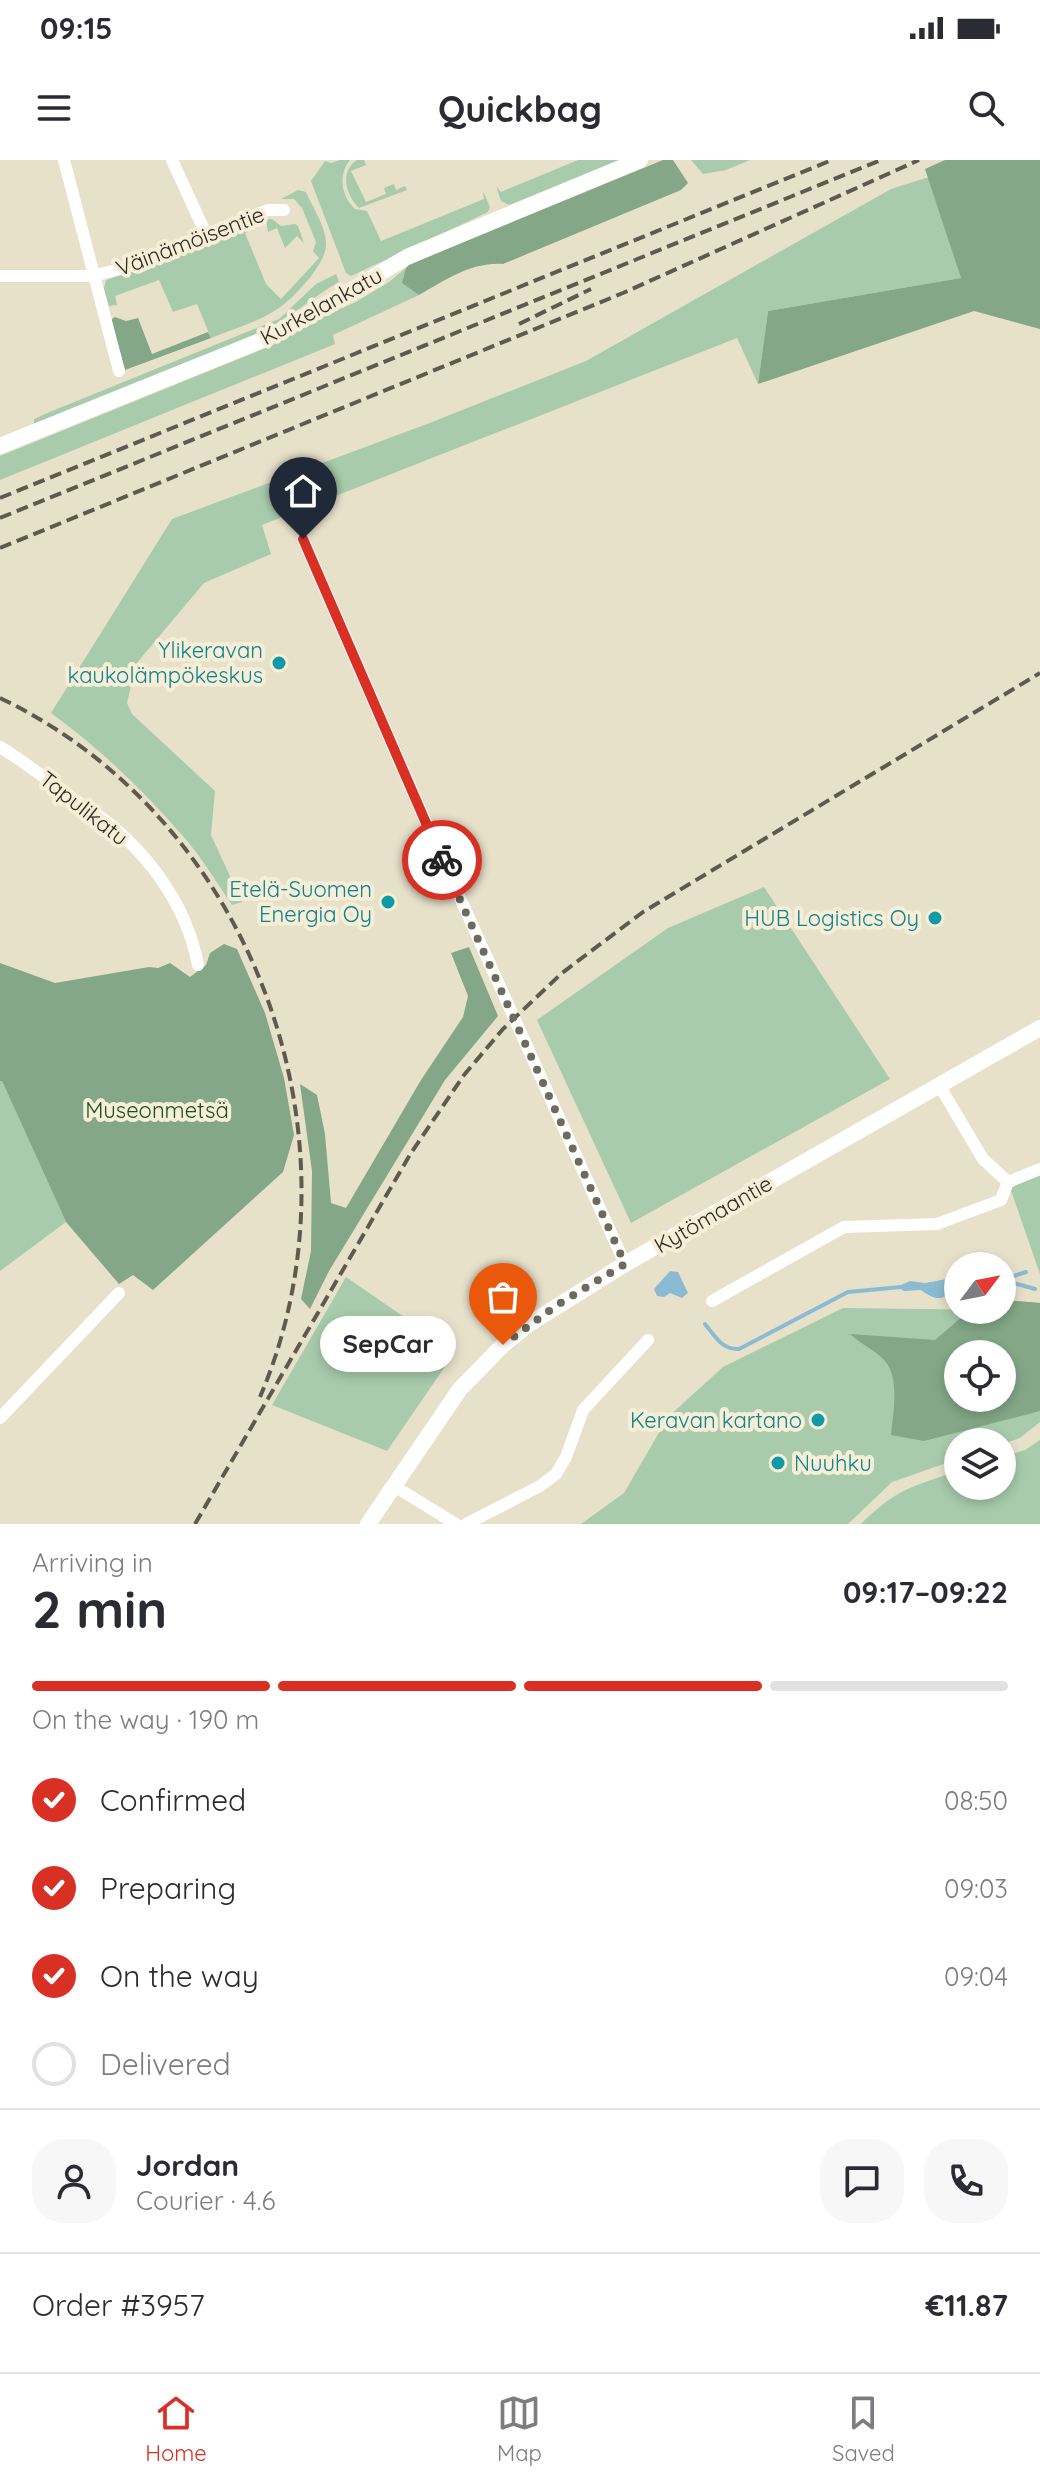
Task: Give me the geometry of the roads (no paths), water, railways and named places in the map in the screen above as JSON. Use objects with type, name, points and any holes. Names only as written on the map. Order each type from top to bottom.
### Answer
[{"type":"street","points":[[64,160],[119,371]]},
{"type":"street","points":[[172,160],[206,234]]},
{"type":"street","name":"Kurkelankatu","points":[[0,446],[260,341],[407,257],[640,160]]},
{"type":"street","name":"Väinämöisentie","points":[[0,276],[93,276],[120,269],[268,210],[284,210]]},
{"type":"street","points":[[303,539],[420,809],[625,1264]]},
{"type":"street","name":"Tapulikatu","points":[[0,747],[127,839],[156,872],[177,906],[194,944],[198,965]]},
{"type":"street","name":"Kytömaantie","points":[[368,1524],[460,1389],[503,1345],[557,1305],[1040,1028]]},
{"type":"street","points":[[939,1085],[983,1159],[1008,1182]]},
{"type":"street","points":[[712,1301],[844,1227],[937,1224],[1001,1200],[1008,1182],[1040,1169]]},
{"type":"street","points":[[0,1418],[119,1293]]},
{"type":"street","points":[[466,1524],[540,1486],[556,1474],[566,1457],[583,1410],[648,1340]]},
{"type":"street","points":[[394,1486],[456,1524]]},
{"type":"water","points":[[670,1271],[678,1272],[688,1293],[682,1298],[670,1293],[664,1297],[657,1296],[654,1289]]},
{"type":"water","points":[[944,1280],[944,1296],[931,1296],[921,1290],[904,1291],[897,1287],[910,1281],[925,1283]]},
{"type":"waterway","points":[[1016,1275],[1026,1272]]},
{"type":"waterway","points":[[1016,1284],[1035,1289]]},
{"type":"waterway","points":[[705,1324],[723,1345],[739,1349],[848,1292],[901,1287]]},
{"type":"railway","points":[[0,498],[832,160]]},
{"type":"railway","points":[[0,518],[881,160]]},
{"type":"railway","points":[[0,548],[623,293],[919,160]]},
{"type":"railway","points":[[519,324],[591,289]]},
{"type":"railway","points":[[195,1524],[411,1153],[464,1075],[503,1029],[562,973],[643,912],[1040,673]]},
{"type":"railway","points":[[0,698],[89,752],[163,822],[223,905],[266,996],[293,1095],[302,1196],[291,1298],[260,1397]]},
{"type":"place","name":"Ylikeravan kaukolämpökeskus","points":[[279,663]]},
{"type":"place","name":"Etelä-Suomen Energia Oy","points":[[388,902]]},
{"type":"place","name":"HUB Logistics Oy","points":[[935,918]]},
{"type":"place","name":"SepCar","points":[[503,1345]]},
{"type":"place","name":"Keravan kartano","points":[[818,1420]]},
{"type":"place","name":"Nuuhku","points":[[778,1463]]},
{"type":"park label","name":"Museonmetsä","points":[[157,1110]]}]
